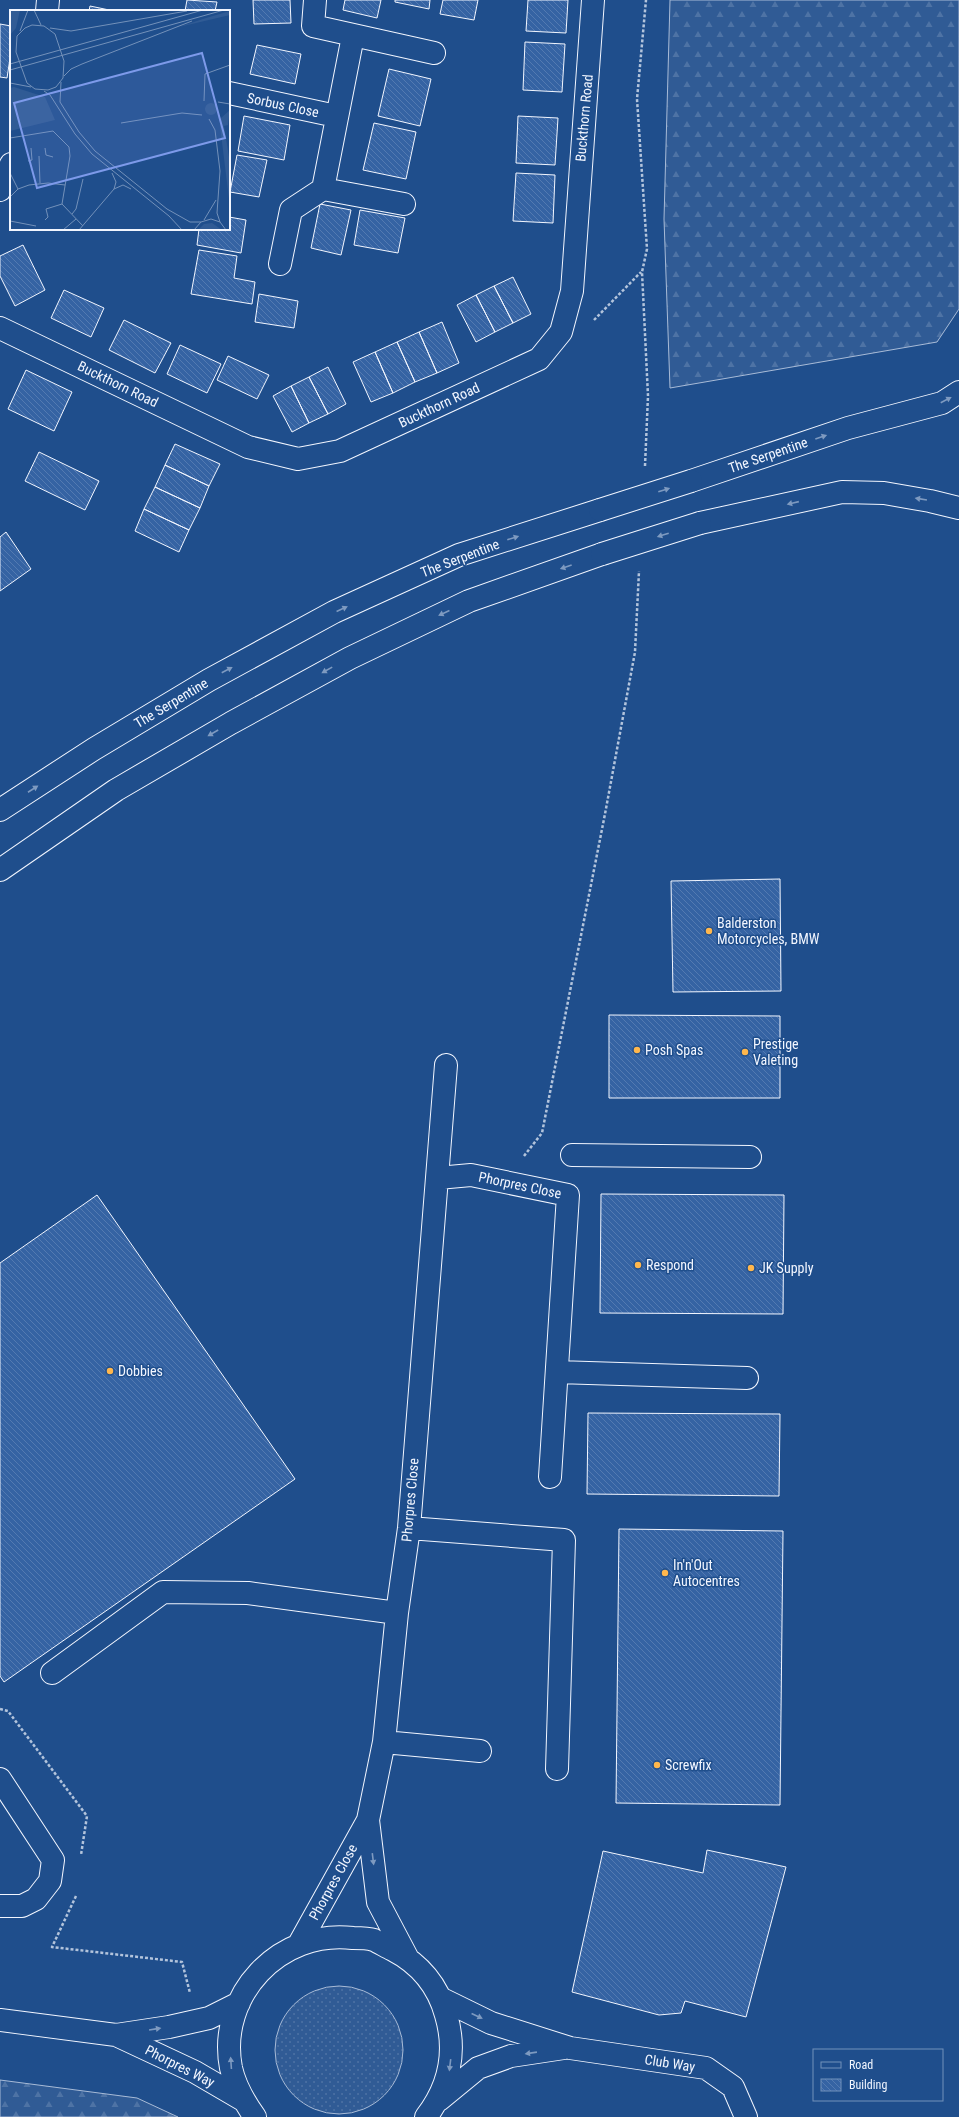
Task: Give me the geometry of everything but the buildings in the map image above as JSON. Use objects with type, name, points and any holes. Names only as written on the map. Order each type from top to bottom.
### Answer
[{"type":"street","points":[[47,10],[48,0]]},
{"type":"street","points":[[315,0],[313,26],[434,53]]},
{"type":"street","name":"Buckthorn Road","points":[[0,328],[248,447],[298,459],[340,451],[539,359],[561,332],[572,290],[593,0]]},
{"type":"street","name":"Sorbus Close","points":[[323,189],[336,116],[353,36]]},
{"type":"street","name":"Sorbus Close","points":[[230,93],[336,116]]},
{"type":"street","points":[[0,190],[10,166]]},
{"type":"street","points":[[280,264],[291,210],[323,189],[404,204]]},
{"type":"street","name":"The Serpentine","points":[[0,810],[94,749],[208,680],[334,612],[459,555],[692,481],[848,428],[942,402],[959,392]]},
{"type":"street","points":[[0,870],[116,790],[231,722],[350,658],[469,601],[602,554],[700,523],[842,492],[884,493],[930,500],[959,508]]},
{"type":"street","name":"Phorpres Close","points":[[299,1944],[368,1820],[384,1742],[397,1613],[409,1528],[446,1066]]},
{"type":"street","points":[[572,1155],[750,1157]]},
{"type":"street","name":"Phorpres Close","points":[[438,1178],[471,1175],[568,1195],[550,1477]]},
{"type":"street","points":[[557,1372],[747,1378]]},
{"type":"street","points":[[409,1528],[564,1540],[557,1769]]},
{"type":"street","points":[[52,1673],[164,1592],[248,1593],[397,1613]]},
{"type":"street","points":[[384,1742],[480,1751]]},
{"type":"street","points":[[0,1780],[53,1860],[50,1881],[36,1899],[22,1906],[0,1906]]},
{"type":"street","name":"Phorpres Close","points":[[368,1820],[378,1902],[407,1957]]},
{"type":"street","points":[[249,2108],[231,2069],[230,2035],[239,2003],[253,1978],[274,1958],[299,1944],[336,1935],[373,1940],[407,1957],[427,1976],[442,1999],[451,2033],[450,2068],[432,2109]]},
{"type":"street","name":"Club Way","points":[[442,1999],[492,2023],[570,2048],[706,2068],[733,2087],[746,2117]]},
{"type":"street","name":"Phorpres Way","points":[[0,2020],[116,2035],[209,2018],[239,2003]]},
{"type":"street","name":"Phorpres Way","points":[[116,2035],[195,2072],[249,2108]]},
{"type":"street","name":"Club Way","points":[[432,2109],[478,2068],[511,2056],[570,2048]]},
{"type":"path","points":[[644,473],[648,396],[642,272],[647,248],[637,100],[646,0]]},
{"type":"path","points":[[561,332],[580,334],[642,272]]},
{"type":"path","points":[[519,1157],[526,1155],[542,1133],[544,1126],[606,814],[635,652],[639,566]]},
{"type":"path","points":[[0,1709],[8,1711],[86,1816],[80,1860]]},
{"type":"path","points":[[77,1889],[76,1896],[52,1947],[182,1962],[197,2021]]},
{"type":"green space","points":[[670,0],[959,0],[959,309],[937,342],[670,388],[664,219]]},
{"type":"green space","points":[[333,1986],[345,1986],[364,1991],[380,2000],[389,2009],[398,2025],[402,2038],[402,2062],[398,2075],[389,2091],[380,2100],[358,2111],[345,2114],[333,2114],[314,2109],[298,2100],[289,2091],[278,2069],[275,2056],[275,2044],[280,2025],[289,2009],[298,2000],[320,1989]]},
{"type":"green space","points":[[0,2080],[137,2098],[178,2117],[0,2117]]},
{"type":"place","name":"Balderston Motorcycles, BMW","points":[[709,931]]},
{"type":"place","name":"Posh Spas","points":[[637,1050]]},
{"type":"place","name":"Prestige Valeting","points":[[745,1052]]},
{"type":"place","name":"Respond","points":[[638,1265]]},
{"type":"place","name":"JK Supply","points":[[751,1268]]},
{"type":"place","name":"Dobbies","points":[[110,1371]]},
{"type":"place","name":"In'n'Out Autocentres","points":[[665,1573]]},
{"type":"place","name":"Screwfix","points":[[657,1765]]}]
